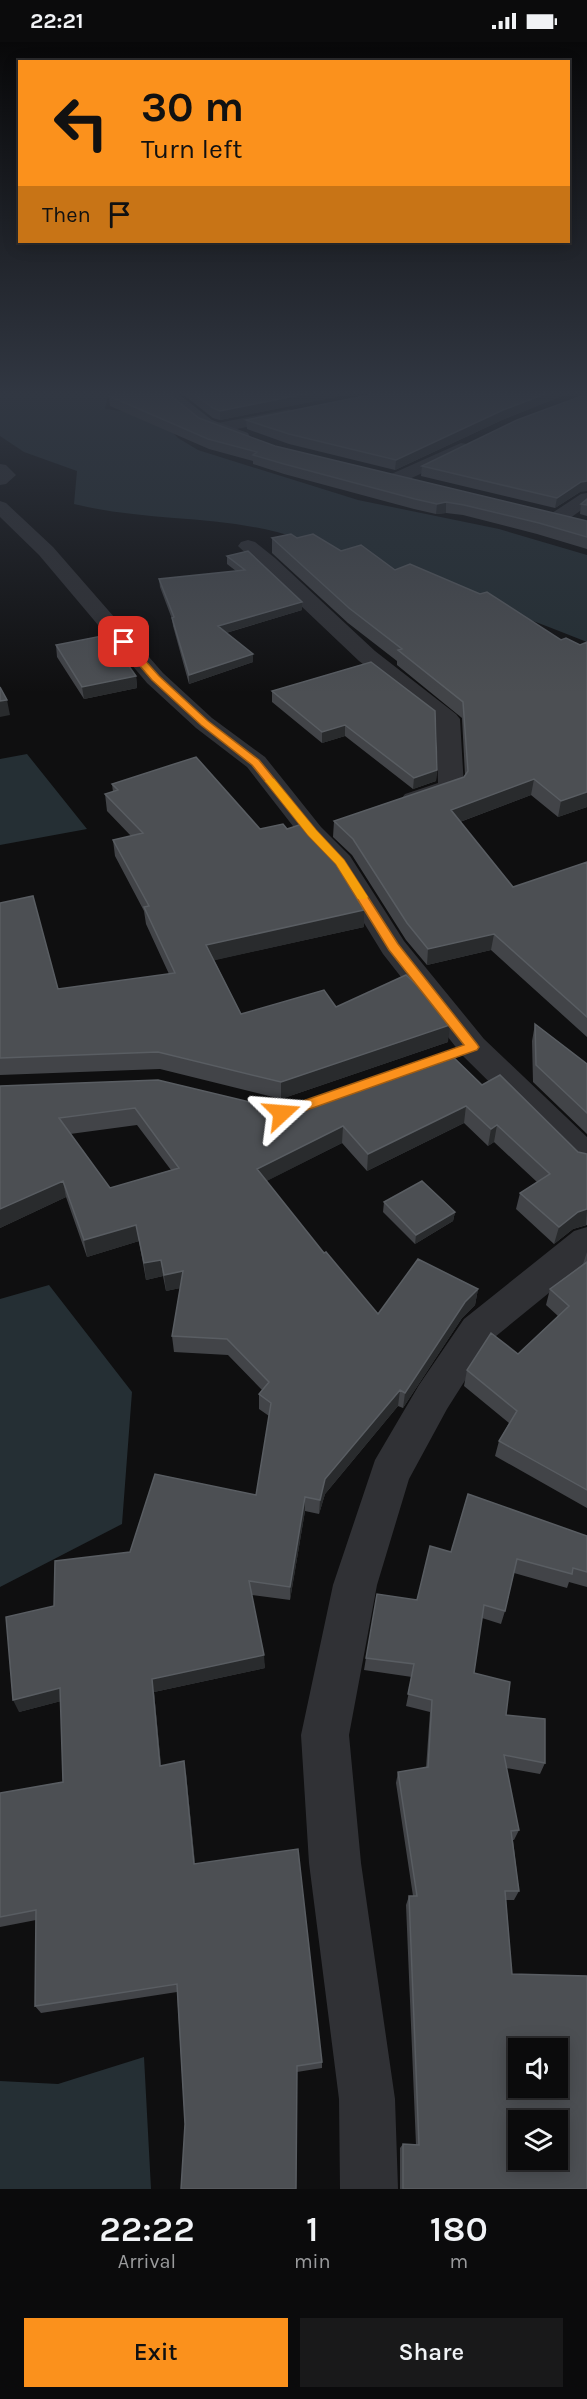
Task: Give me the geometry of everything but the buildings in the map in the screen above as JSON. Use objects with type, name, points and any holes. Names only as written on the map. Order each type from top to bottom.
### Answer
[{"type":"main road","points":[[538,512],[578,522]]},
{"type":"street","points":[[559,517],[587,498]]},
{"type":"street","points":[[0,507],[46,551],[155,678],[204,723],[256,762],[323,829],[340,862],[393,947],[472,1047],[587,1158]]},
{"type":"street","points":[[248,546],[268,562],[367,656],[448,719],[451,787],[398,804]]},
{"type":"street","points":[[439,1059],[472,1047]]},
{"type":"street","points":[[369,2189],[367,2099],[335,1863],[325,1735],[355,1585],[390,1474],[434,1397],[477,1330],[587,1241]]},
{"type":"shaded area","points":[[75,492],[333,492],[358,500],[499,529],[587,555],[587,642],[461,594],[277,532],[226,523],[125,513],[74,504]]},
{"type":"shaded area","points":[[27,754],[87,829],[0,845],[0,759]]},
{"type":"shaded area","points":[[49,1285],[132,1392],[122,1524],[0,1587],[0,1299]]},
{"type":"shaded area","points":[[144,2057],[151,2189],[0,2189],[0,2081],[58,2084]]},
{"type":"slow traffic","points":[[271,781],[312,833],[340,862],[362,897]]},
{"type":"route","points":[[124,642],[155,678],[204,723],[256,762],[312,833],[340,862],[393,947],[472,1047],[282,1113]]}]
